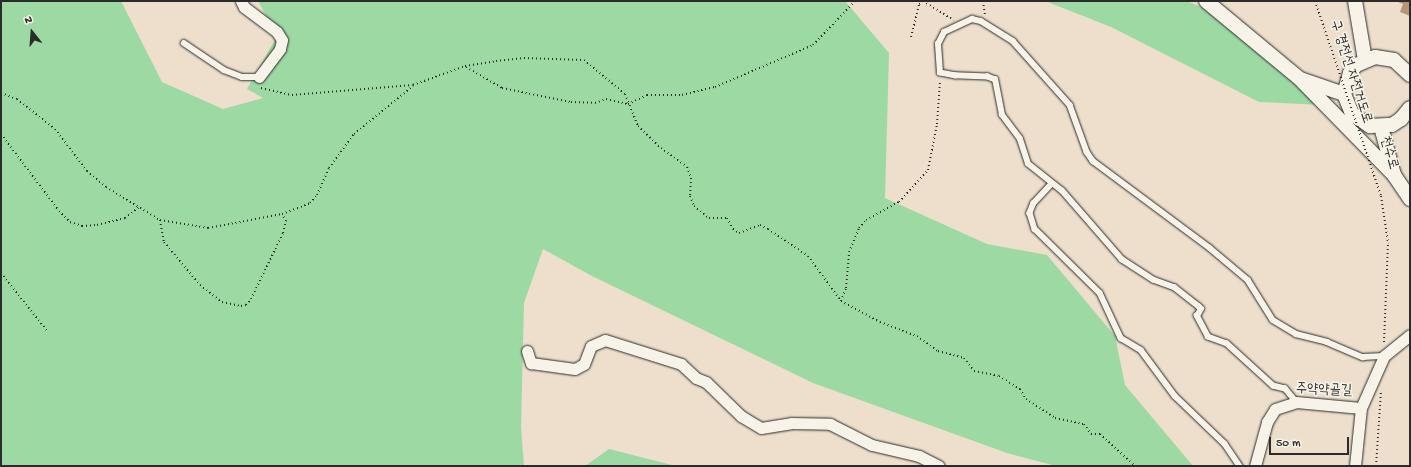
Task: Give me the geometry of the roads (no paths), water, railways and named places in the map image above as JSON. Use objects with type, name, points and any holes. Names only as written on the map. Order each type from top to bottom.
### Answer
[{"type":"street","points":[[241,1],[244,7],[277,32],[282,40],[280,49],[259,77]]},
{"type":"street","points":[[1206,1],[1300,79],[1394,175]]},
{"type":"street","points":[[1355,1],[1365,60]]},
{"type":"street","points":[[1410,75],[1394,60],[1385,57],[1365,60],[1350,72],[1344,94],[1349,109],[1360,121],[1381,127],[1401,119],[1410,108]]},
{"type":"street","points":[[1300,79],[1344,94]]},
{"type":"street","name":"천수로","points":[[1381,127],[1394,175],[1410,199]]},
{"type":"street","name":"주약약골길","points":[[1355,466],[1361,408],[1384,356],[1410,335]]},
{"type":"street","points":[[528,351],[531,364],[575,369],[584,364],[591,346],[605,340],[681,364],[696,378],[706,382],[741,416],[761,428],[791,424],[830,424],[872,445],[919,456],[939,466]]},
{"type":"street","name":"주약약골길","points":[[1255,466],[1267,422],[1275,409],[1296,402],[1361,408]]},
{"type":"lane","points":[[1296,402],[1286,389],[1273,386],[1227,344],[1208,337],[1197,316],[1201,309],[1183,293],[1153,280],[1122,260],[1062,191],[1028,164],[1020,139],[1002,115],[998,86],[995,80],[988,77],[956,76],[940,73],[938,44],[944,32],[972,19],[981,21],[1013,41],[1070,105],[1087,152],[1093,161],[1210,248],[1248,280],[1273,320],[1300,335],[1327,342],[1362,357],[1384,356]]},
{"type":"lane","points":[[184,43],[224,70],[242,77],[259,77]]},
{"type":"lane","points":[[1052,184],[1034,203],[1030,213],[1035,229],[1100,293],[1121,338],[1141,350],[1175,396],[1225,444],[1240,466]]}]
